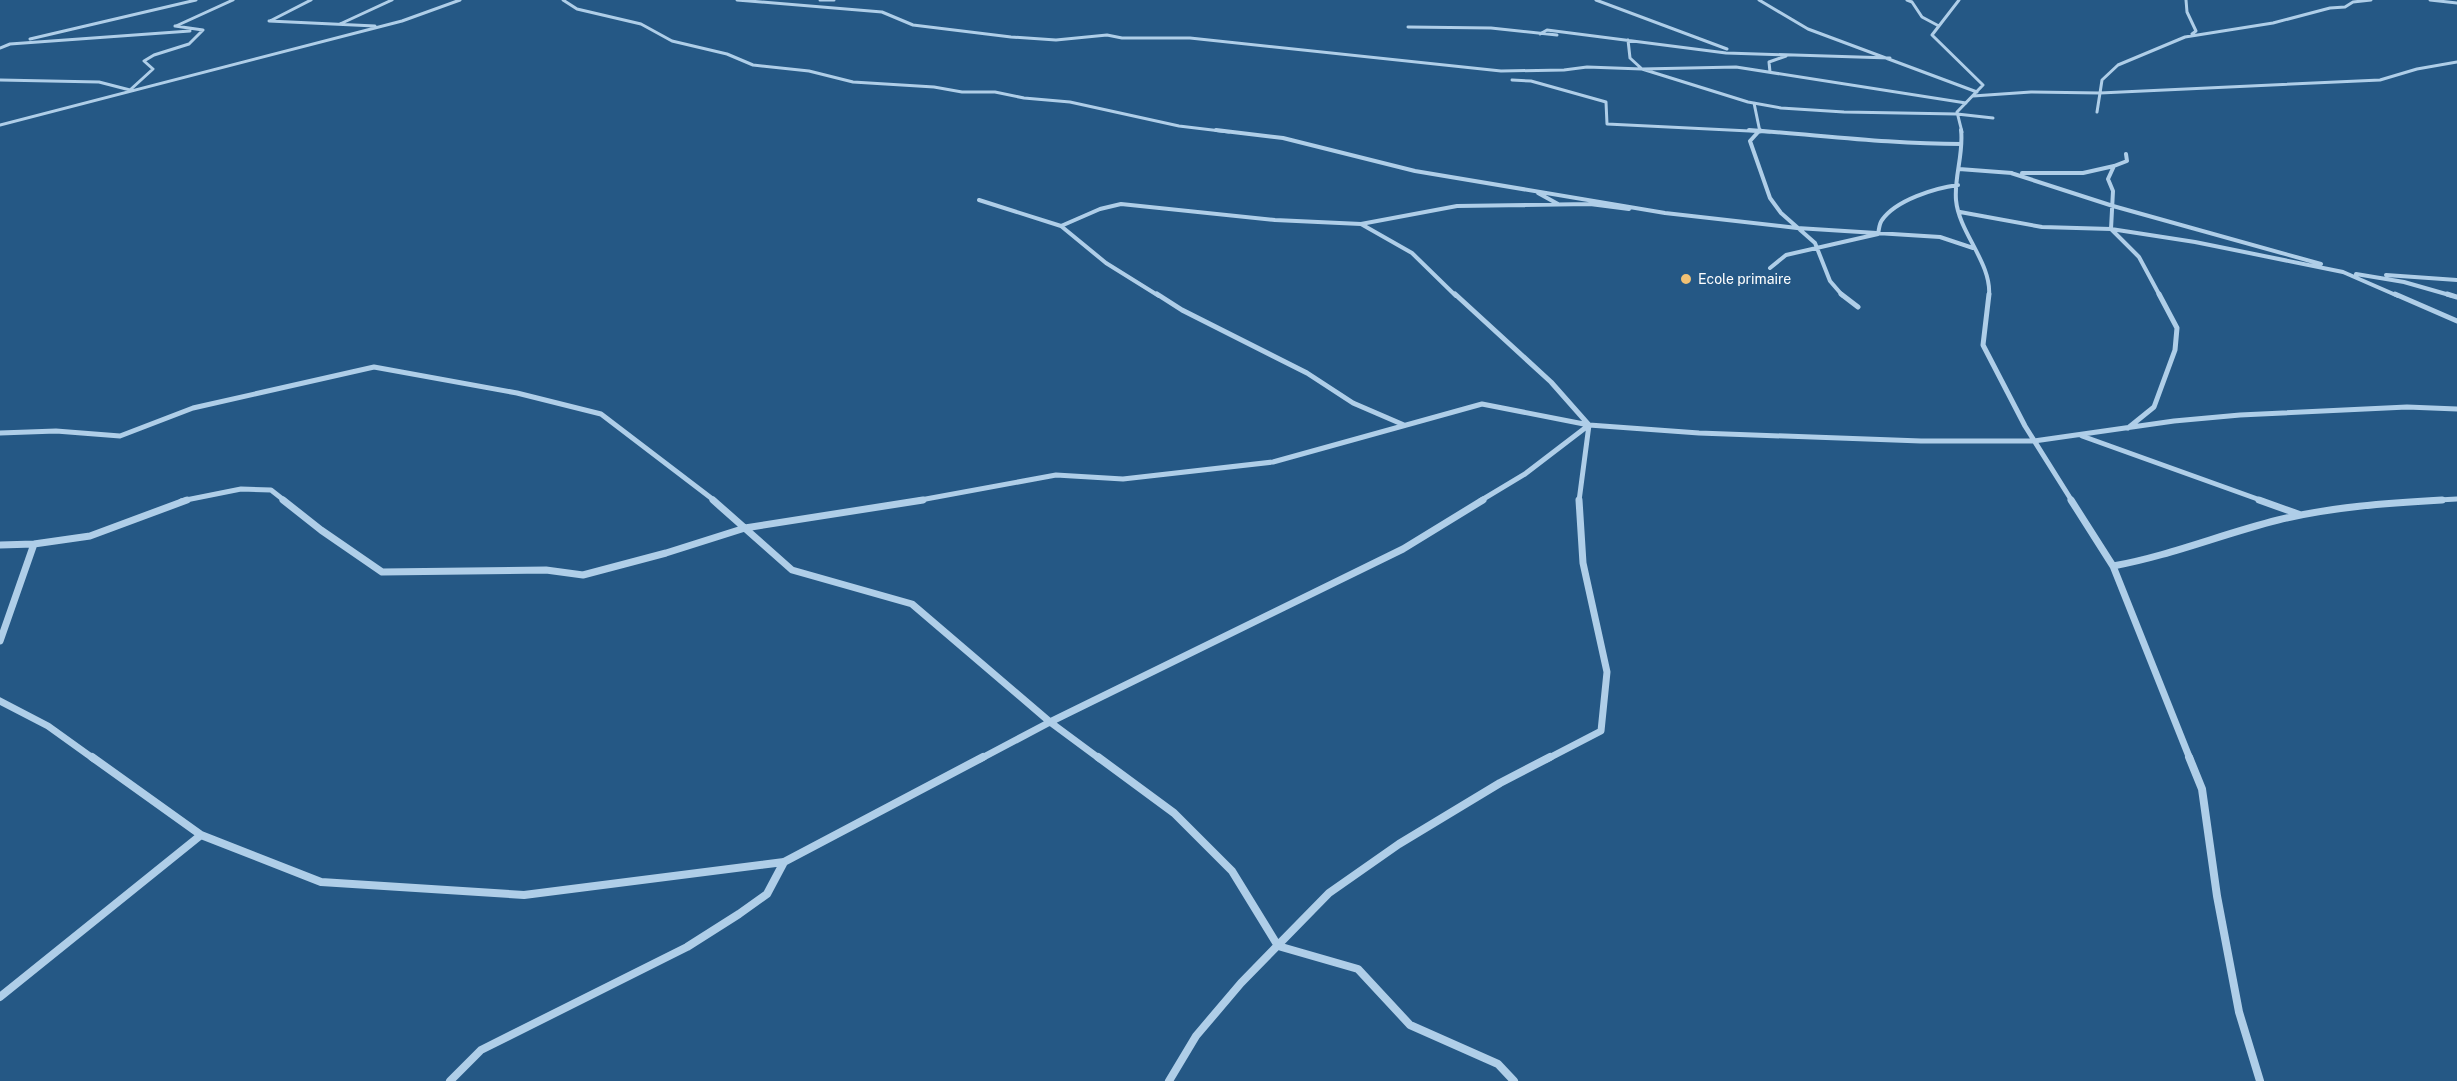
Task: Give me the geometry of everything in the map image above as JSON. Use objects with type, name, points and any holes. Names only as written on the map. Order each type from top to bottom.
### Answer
[{"type":"street","points":[[0,47],[196,0]]},
{"type":"street","points":[[161,33],[233,0]]},
{"type":"street","points":[[311,0],[269,21],[382,26]]},
{"type":"street","points":[[340,24],[392,0]]},
{"type":"street","points":[[0,125],[382,26],[459,0]]},
{"type":"street","points":[[563,0],[578,9],[641,24],[672,41],[727,54],[753,65],[809,71],[854,82],[934,87],[962,92],[995,92],[1024,98],[1070,102],[1179,126],[1283,138],[1415,171],[1665,213]]},
{"type":"street","points":[[737,0],[882,12],[913,25],[1011,37],[1056,40],[1107,35],[1122,38],[1190,39],[1501,71],[1587,67],[1736,68],[1966,103]]},
{"type":"street","points":[[820,0],[834,0]]},
{"type":"street","points":[[1596,0],[1739,53]]},
{"type":"street","points":[[1759,0],[1808,29],[1890,58],[1975,94],[2100,93],[2380,80],[2417,69],[2457,62]]},
{"type":"street","points":[[1907,0],[1912,2],[1922,17],[1937,25]]},
{"type":"street","points":[[1957,114],[1983,85],[1972,69],[1943,49],[1932,35],[1937,25],[1955,9],[1959,0]]},
{"type":"street","points":[[2097,112],[2102,80],[2118,64],[2196,31],[2187,12],[2186,0]]},
{"type":"street","points":[[2190,35],[2273,23],[2330,8],[2345,7],[2353,2],[2371,0]]},
{"type":"street","points":[[2430,0],[2457,3]]},
{"type":"street","points":[[175,26],[203,30]]},
{"type":"street","points":[[1408,27],[1491,28],[1540,34],[1548,30],[1596,38],[1739,53],[1890,58]]},
{"type":"street","points":[[9,44],[203,30]]},
{"type":"street","points":[[130,90],[153,69],[144,61],[154,54],[189,44],[203,30]]},
{"type":"street","points":[[1628,40],[1630,58],[1642,69],[1754,103],[1781,108],[1844,112],[1993,117]]},
{"type":"street","points":[[1770,72],[1769,62],[1789,55]]},
{"type":"street","points":[[0,80],[99,81],[130,90]]},
{"type":"street","points":[[1512,80],[1531,81],[1606,102],[1607,124],[1859,138],[1904,144],[1961,144]]},
{"type":"street","points":[[1754,103],[1760,132]]},
{"type":"street","points":[[1957,114],[1962,133],[1956,201],[1973,248],[1990,283],[1983,345],[2034,441],[2113,566],[2202,789],[2217,896],[2239,1012],[2260,1081]]},
{"type":"street","points":[[1760,132],[1750,141],[1756,153],[1755,161],[1764,189],[1774,207],[1817,246],[1833,286],[1858,307]]},
{"type":"street","points":[[1959,169],[2056,175],[2083,173],[2127,161],[2126,154]]},
{"type":"street","points":[[2114,166],[2108,179],[2113,191],[2111,229],[2139,258],[2177,328],[2175,350],[2154,407],[2128,428]]},
{"type":"street","points":[[2011,173],[2113,206],[2176,222],[2343,272],[2457,321]]},
{"type":"street","points":[[1878,234],[1881,221],[1906,200],[1934,189],[1958,185]]},
{"type":"street","points":[[1524,188],[1558,204]]},
{"type":"street","points":[[979,200],[1061,226],[1106,263],[1182,310],[1307,373],[1353,403],[1405,425]]},
{"type":"street","points":[[1061,226],[1102,209],[1131,202],[1141,206],[1275,220],[1361,224],[1457,206],[1590,204],[1797,228],[1940,237],[1973,248]]},
{"type":"street","points":[[1960,212],[2042,227],[2111,229],[2195,242],[2404,282],[2457,297]]},
{"type":"street","points":[[1169,1081],[1196,1036],[1241,982],[1329,893],[1399,844],[1500,783],[1601,731],[1607,672],[1583,563],[1580,503],[1589,425],[1551,382],[1496,334],[1413,253],[1361,224]]},
{"type":"street","points":[[1770,268],[1786,255],[1817,246],[1878,234]]},
{"type":"street","points":[[2343,272],[2457,280]]},
{"type":"street","points":[[0,433],[56,431],[120,436],[193,408],[374,366],[453,383],[517,393],[601,414],[696,485],[792,570],[912,604],[1050,722],[1174,813],[1232,871],[1278,946],[1358,969],[1410,1025],[1497,1064],[1514,1081]]},
{"type":"street","points":[[0,545],[34,544],[90,536],[182,501],[241,489],[271,490],[321,530],[382,572],[546,570],[583,575],[666,554],[745,528],[907,503],[1056,475],[1123,479],[1273,462],[1482,404],[1589,425],[1699,433],[1899,441],[2034,441],[2174,421],[2263,413],[2407,407],[2457,409]]},
{"type":"street","points":[[0,701],[48,726],[201,836],[321,882],[524,895],[784,862],[1050,722],[1403,549],[1525,474],[1589,425]]},
{"type":"street","points":[[2082,435],[2302,515]]},
{"type":"street","points":[[2113,566],[2145,561],[2218,537],[2302,515],[2396,503],[2457,500]]},
{"type":"street","points":[[0,641],[34,544]]},
{"type":"street","points":[[0,998],[201,836]]},
{"type":"street","points":[[450,1081],[481,1050],[687,947],[739,914],[767,894],[784,862]]},
{"type":"place","name":"Ecole primaire","points":[[1686,279]]}]
